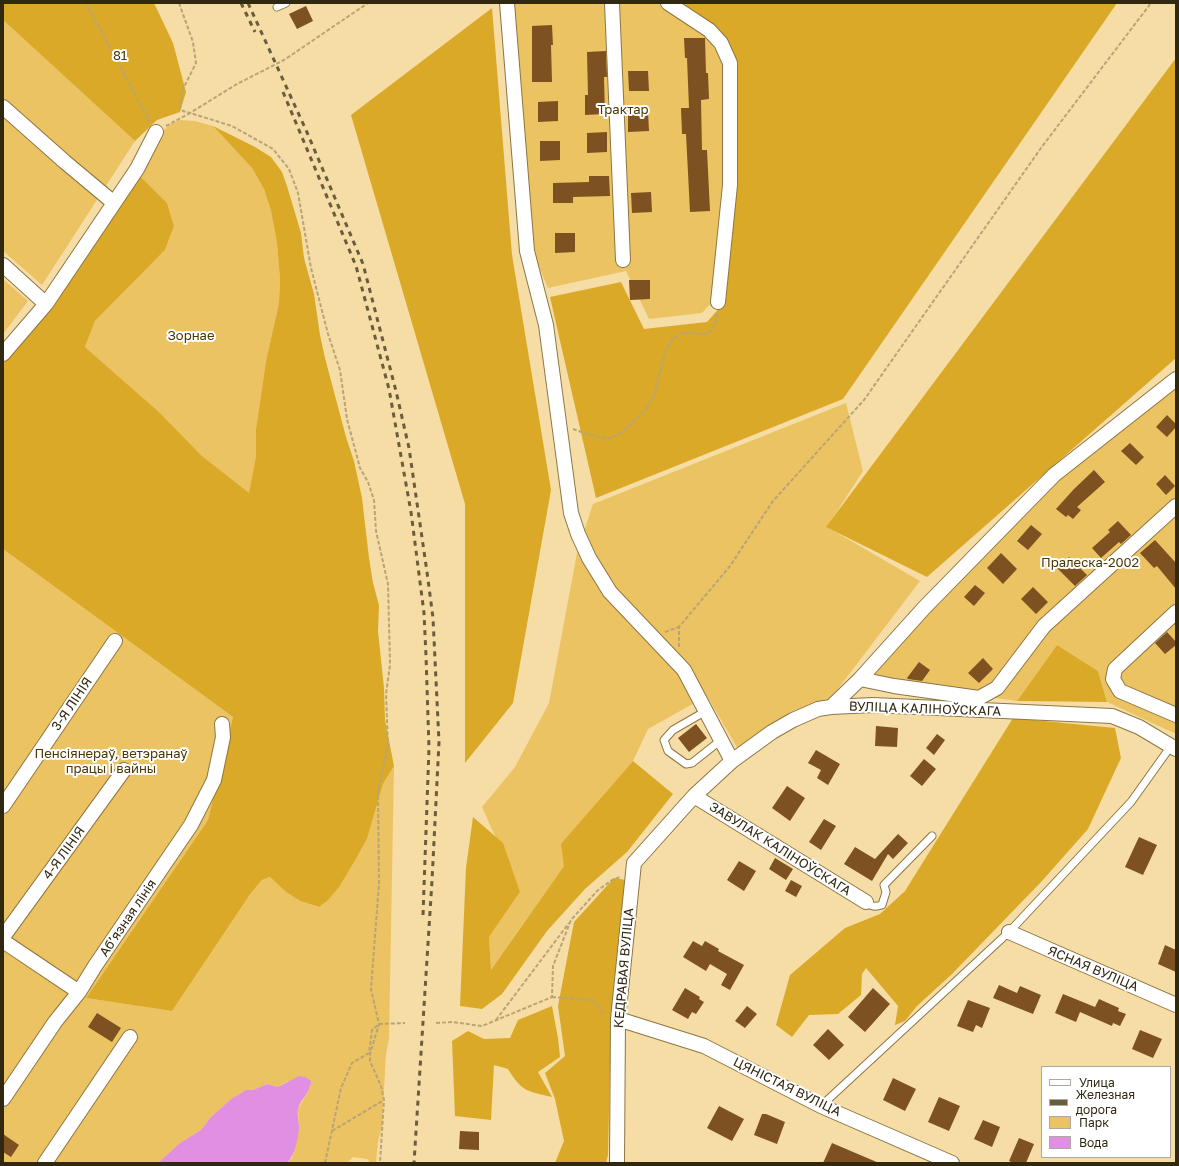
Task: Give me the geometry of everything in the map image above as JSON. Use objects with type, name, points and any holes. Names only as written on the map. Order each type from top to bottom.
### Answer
[{"type":"street","points":[[507,3],[527,252],[546,325],[571,514],[589,558],[610,592],[684,670],[732,761]]},
{"type":"street","points":[[612,3],[623,260]]},
{"type":"street","points":[[668,3],[709,30],[721,43],[730,63],[730,185],[718,302]]},
{"type":"street","points":[[3,107],[114,203]]},
{"type":"street","points":[[3,354],[46,304],[137,168],[156,132]]},
{"type":"street","points":[[3,265],[46,304]]},
{"type":"street","points":[[831,707],[860,679],[924,608],[1054,475],[1176,379]]},
{"type":"street","points":[[860,679],[894,686],[979,698],[998,688],[1044,626],[1176,506]]},
{"type":"street","points":[[1176,612],[1115,669],[1113,679],[1120,691],[1176,715]]},
{"type":"street","name":"3-Я ЛІНІЯ","points":[[3,806],[115,641]]},
{"type":"street","name":"ВУЛІЦА КАЛІНОЎСКАГА","points":[[694,796],[732,761],[772,732],[793,720],[818,709],[831,707],[874,705],[1112,716],[1139,727],[1174,745]]},
{"type":"street","name":"Абʼязная лінія","points":[[3,1099],[55,1022],[79,992],[191,825],[214,780],[223,737],[222,724]]},
{"type":"street","name":"4-Я ЛІНІЯ","points":[[3,937],[124,770]]},
{"type":"street","name":"КЕДРАВАЯ ВУЛІЦА","points":[[618,1163],[618,1019],[634,863],[694,796]]},
{"type":"street","name":"ЗАВУЛАК КАЛІНОЎСКАГА","points":[[694,796],[866,902]]},
{"type":"street","name":"ЯСНАЯ ВУЛІЦА","points":[[1009,932],[1176,1005]]},
{"type":"street","points":[[3,941],[79,992]]},
{"type":"street","name":"ЦЯНІСТАЯ ВУЛІЦА","points":[[618,1019],[704,1046],[822,1106],[952,1163]]},
{"type":"street","points":[[45,1163],[130,1037]]},
{"type":"lane","points":[[277,7],[286,3]]},
{"type":"lane","points":[[706,711],[673,730],[664,740],[668,751],[686,764],[692,763],[721,740]]},
{"type":"lane","points":[[822,1106],[1009,932],[1131,802],[1174,745]]},
{"type":"lane","points":[[866,902],[871,906],[876,907],[882,905],[886,892],[884,885],[932,836]]},
{"type":"path","points":[[86,3],[156,132],[237,84],[284,60],[368,3]]},
{"type":"path","points":[[179,3],[193,42],[196,63],[182,91],[180,108],[183,112],[232,126],[273,149],[289,169],[298,193],[311,268],[328,334],[340,370],[347,419],[360,468],[368,482],[374,500],[376,531],[388,584],[390,665],[386,694],[388,746],[378,789],[379,883],[371,989],[379,1024],[370,1054],[370,1061],[381,1086],[384,1100],[380,1163]]},
{"type":"path","points":[[679,649],[679,627],[730,566],[773,501],[864,400],[1041,148],[1151,3]]},
{"type":"path","points":[[560,429],[570,429],[609,438],[623,432],[639,416],[653,398],[667,348],[674,337],[691,332],[706,334],[711,331],[716,325],[718,302]]},
{"type":"path","points":[[495,1021],[571,920],[597,891],[612,880],[633,874]]},
{"type":"path","points":[[552,996],[554,966],[571,920]]},
{"type":"path","points":[[436,1023],[452,1022],[482,1026],[552,996],[593,1000],[598,1008],[608,1018],[618,1019]]},
{"type":"path","points":[[325,1163],[341,1088],[352,1063],[369,1053],[372,1030],[379,1024],[405,1023]]},
{"type":"path","points":[[332,1131],[384,1100]]},
{"type":"green space","name":"81","points":[[3,3],[154,3],[173,43],[186,92],[180,112],[157,120],[135,141],[3,20]]},
{"type":"green space","name":"Трактар","points":[[512,3],[660,3],[705,34],[725,64],[726,185],[714,300],[702,313],[649,319],[626,271],[548,288],[532,250]]},
{"type":"green space","points":[[677,3],[1117,3],[843,399],[596,498],[550,297],[621,282],[644,329],[707,322],[723,304],[735,61]]},
{"type":"green space","points":[[492,8],[512,255],[551,490],[513,703],[465,763],[465,504],[351,115]]},
{"type":"green space","points":[[3,20],[135,141],[42,285],[3,251]]},
{"type":"green space","points":[[1176,58],[1176,358],[927,577],[826,527]]},
{"type":"green space","name":"Зорнае","points":[[180,120],[195,121],[213,126],[252,168],[264,189],[271,211],[277,243],[280,279],[279,303],[266,361],[256,429],[256,456],[249,494],[202,456],[159,412],[85,347],[95,321],[165,250],[174,226],[167,203],[139,175],[157,136],[171,124]]},
{"type":"green space","points":[[213,126],[255,147],[271,157],[282,172],[301,233],[304,258],[314,294],[325,358],[354,461],[362,498],[369,558],[373,583],[379,605],[378,631],[384,688],[385,720],[394,766],[383,784],[367,839],[339,887],[328,900],[319,907],[300,901],[286,892],[270,877],[262,880],[251,893],[172,1011],[86,998],[208,820],[233,717],[3,549],[3,364],[22,341],[139,175],[167,203],[174,226],[165,250],[95,321],[85,347],[159,412],[202,456],[249,493],[256,456],[256,429],[266,361],[279,303],[280,279],[277,243],[271,211],[264,189],[252,168]]},
{"type":"green space","points":[[3,279],[28,301],[3,334]]},
{"type":"green space","name":"Пралеска-2002","points":[[1176,381],[1176,734],[1107,702],[1098,671],[1057,645],[1017,701],[860,679],[1054,475]]},
{"type":"green space","points":[[846,403],[863,471],[827,527],[920,581],[831,698],[795,710],[738,749],[707,696],[648,729],[633,761],[602,797],[564,866],[491,970],[489,937],[520,892],[482,807],[515,767],[549,703],[577,553],[593,504]]},
{"type":"green space","name":"Пенсіянераў, ветэранаў працы і вайны","points":[[3,549],[233,717],[208,820],[86,998],[172,1011],[251,893],[262,880],[270,877],[286,892],[300,901],[318,907],[357,857],[367,839],[383,784],[394,766],[389,1039],[386,1054],[382,1127],[378,1141],[376,1163],[371,1163],[367,1159],[353,1157],[347,1163],[287,1163],[292,1158],[299,1129],[298,1109],[311,1086],[288,1081],[278,1087],[267,1084],[253,1090],[246,1090],[231,1099],[210,1118],[201,1130],[180,1143],[158,1163],[3,1163]]},
{"type":"green space","points":[[1057,645],[1098,671],[1107,702],[1017,701]]},
{"type":"green space","points":[[1013,718],[1115,728],[1121,758],[1088,829],[1042,881],[952,974],[917,1006],[905,1021],[895,1025],[898,1006],[866,968],[862,974],[861,995],[838,1014],[809,1015],[792,1037],[776,1025],[790,975],[845,928],[880,914],[905,891]]},
{"type":"green space","points":[[633,761],[673,794],[627,852],[585,889],[547,931],[502,994],[482,1009],[460,1006],[466,868],[473,817],[503,843],[520,892],[489,937],[491,970],[564,866],[561,844]]},
{"type":"green space","points":[[614,878],[626,880],[611,1017],[608,1155],[606,1163],[555,1163],[564,1141],[555,1099],[545,1073],[565,1056],[558,1006],[574,922]]},
{"type":"green space","points":[[552,1006],[560,1057],[538,1072],[552,1097],[531,1092],[517,1082],[508,1069],[494,1065],[491,1120],[455,1116],[452,1041],[468,1031],[484,1039],[510,1038],[518,1020]]},
{"type":"water","points":[[299,1076],[305,1077],[311,1081],[311,1085],[298,1109],[299,1128],[297,1142],[292,1156],[287,1163],[158,1163],[180,1143],[201,1130],[210,1118],[231,1099],[246,1090],[253,1090],[267,1084],[278,1087]]},
{"type":"building","points":[[306,6],[313,21],[297,29],[289,14]]},
{"type":"building","points":[[552,25],[552,82],[532,82],[532,26]]},
{"type":"building","points":[[684,38],[705,38],[706,73],[708,73],[709,99],[701,100],[702,150],[707,150],[710,211],[690,212],[686,134],[682,134],[681,108],[689,108],[687,58],[685,58]]},
{"type":"building","points":[[606,51],[607,77],[604,77],[605,114],[585,115],[585,95],[588,95],[587,52]]},
{"type":"building","points":[[628,71],[648,71],[649,91],[629,91]]},
{"type":"building","points":[[558,101],[558,121],[538,122],[538,102]]},
{"type":"building","points":[[628,112],[648,112],[649,131],[628,132]]},
{"type":"building","points":[[607,132],[607,152],[587,153],[587,133]]},
{"type":"building","points":[[540,141],[560,141],[560,160],[540,161]]},
{"type":"building","points":[[589,176],[609,176],[610,196],[573,197],[573,203],[553,203],[553,183],[589,182]]},
{"type":"building","points":[[651,192],[652,212],[632,213],[631,193]]},
{"type":"building","points":[[555,233],[575,233],[575,252],[555,253]]},
{"type":"building","points":[[629,280],[650,280],[650,299],[630,300]]},
{"type":"building","points":[[1167,415],[1176,424],[1176,427],[1167,437],[1156,427]]},
{"type":"building","points":[[1130,443],[1144,457],[1136,465],[1121,451]]},
{"type":"building","points":[[1094,470],[1105,482],[1077,507],[1081,510],[1073,519],[1068,515],[1066,517],[1056,509]]},
{"type":"building","points":[[1165,475],[1175,486],[1166,495],[1156,484]]},
{"type":"building","points":[[1118,521],[1131,535],[1121,544],[1119,542],[1101,558],[1092,548],[1110,532],[1108,530]]},
{"type":"building","points":[[1031,525],[1042,534],[1028,550],[1017,541]]},
{"type":"building","points":[[1155,540],[1176,563],[1176,589],[1157,566],[1154,568],[1140,553]]},
{"type":"building","points":[[1001,553],[1017,569],[1003,584],[987,568]]},
{"type":"building","points":[[1069,557],[1087,575],[1075,586],[1057,568]]},
{"type":"building","points":[[975,585],[985,593],[974,606],[964,597]]},
{"type":"building","points":[[1033,587],[1048,602],[1036,614],[1021,599]]},
{"type":"building","points":[[1167,632],[1176,642],[1176,645],[1165,654],[1155,643]]},
{"type":"building","points":[[983,658],[993,669],[979,683],[968,673]]},
{"type":"building","points":[[919,662],[930,670],[922,681],[908,679],[907,678]]},
{"type":"building","points":[[696,724],[707,738],[689,752],[678,738]]},
{"type":"building","points":[[876,726],[898,728],[897,747],[875,746]]},
{"type":"building","points":[[937,734],[945,740],[934,755],[926,748]]},
{"type":"building","points":[[816,750],[840,764],[828,785],[817,778],[821,770],[808,763]]},
{"type":"building","points":[[924,759],[936,769],[922,786],[910,776]]},
{"type":"building","points":[[787,786],[805,798],[790,821],[772,808]]},
{"type":"building","points":[[824,819],[836,826],[821,850],[809,842]]},
{"type":"building","points":[[898,834],[908,843],[893,859],[888,854],[872,881],[844,864],[855,847],[875,859]]},
{"type":"building","points":[[1139,837],[1157,845],[1143,875],[1125,867]]},
{"type":"building","points":[[775,858],[793,869],[786,880],[769,869]]},
{"type":"building","points":[[739,861],[756,871],[744,891],[727,880]]},
{"type":"building","points":[[791,880],[802,886],[796,897],[785,891]]},
{"type":"building","points":[[693,941],[702,946],[705,941],[719,949],[718,951],[744,965],[730,990],[721,985],[727,974],[710,964],[706,971],[683,957]]},
{"type":"building","points":[[1165,945],[1176,950],[1176,972],[1158,964]]},
{"type":"building","points":[[999,985],[1017,993],[1020,986],[1041,995],[1033,1014],[993,998]]},
{"type":"building","points":[[685,988],[700,997],[699,999],[704,1002],[696,1014],[692,1012],[688,1019],[672,1010]]},
{"type":"building","points":[[873,988],[890,1004],[865,1032],[848,1017]]},
{"type":"building","points":[[1063,994],[1095,1007],[1099,999],[1119,1008],[1118,1011],[1126,1014],[1120,1026],[1113,1023],[1112,1026],[1080,1012],[1076,1022],[1055,1013]]},
{"type":"building","points":[[968,1000],[990,1008],[982,1028],[976,1025],[973,1032],[957,1026]]},
{"type":"building","points":[[747,1006],[757,1014],[745,1028],[735,1021]]},
{"type":"building","points":[[97,1013],[121,1028],[112,1042],[88,1027]]},
{"type":"building","points":[[828,1029],[844,1045],[829,1060],[813,1045]]},
{"type":"building","points":[[1140,1030],[1162,1039],[1153,1058],[1132,1049]]},
{"type":"building","points":[[893,1078],[916,1089],[905,1111],[883,1100]]},
{"type":"building","points":[[939,1097],[960,1106],[949,1131],[928,1122]]},
{"type":"building","points":[[719,1106],[744,1119],[732,1141],[707,1128]]},
{"type":"building","points":[[762,1114],[766,1114],[785,1122],[777,1144],[754,1135]]},
{"type":"building","points":[[983,1120],[1000,1127],[992,1147],[974,1139]]},
{"type":"building","points":[[460,1131],[479,1132],[479,1150],[459,1149]]},
{"type":"building","points":[[3,1134],[19,1145],[11,1157],[3,1152]]},
{"type":"building","points":[[1019,1138],[1034,1144],[1026,1163],[1014,1163],[1009,1161]]},
{"type":"building","points":[[832,1143],[879,1163],[823,1163]]},
{"type":"railway","points":[[241,3],[255,32]]},
{"type":"railway","points":[[248,3],[306,130],[363,264],[396,391],[409,448],[427,572],[433,618],[439,742],[432,881],[414,1163]]},
{"type":"railway","points":[[283,92],[356,266],[389,389],[411,512],[424,613],[429,748],[423,915]]}]
